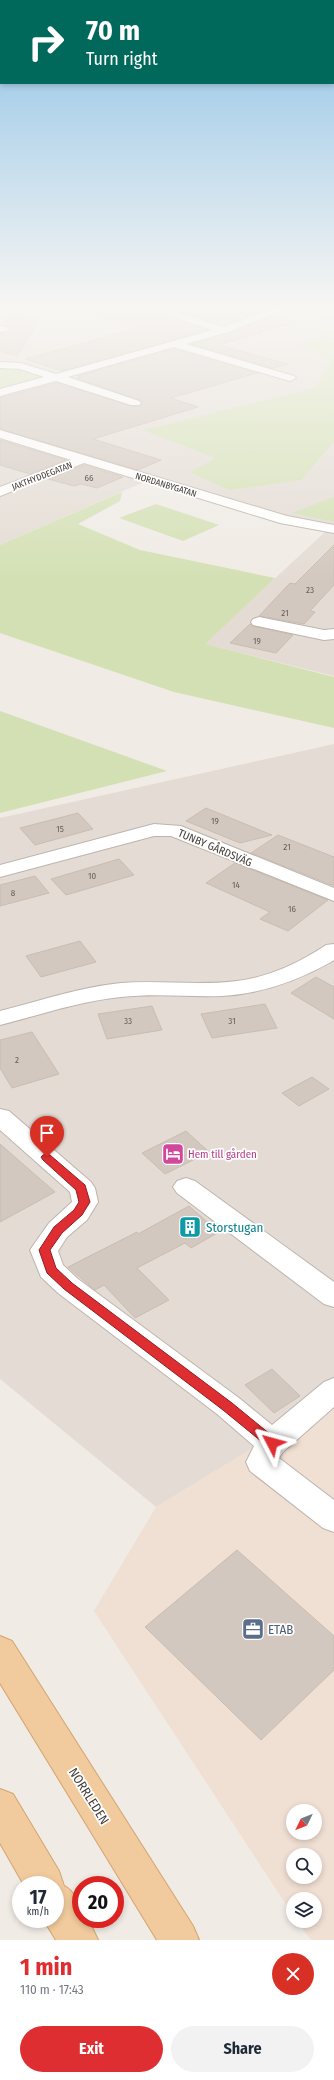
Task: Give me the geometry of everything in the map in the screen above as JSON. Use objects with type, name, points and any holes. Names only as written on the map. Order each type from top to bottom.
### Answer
[{"type":"main road","name":"NORRLEDEN","points":[[0,1652],[179,1940]]},
{"type":"main road","points":[[0,1807],[40,1876]]},
{"type":"main road","points":[[64,1917],[78,1940]]},
{"type":"street","points":[[127,401],[135,403]]},
{"type":"street","name":"NORDANBYGATAN","points":[[0,434],[285,520],[334,529]]},
{"type":"street","name":"JAKTHYDDEGATAN","points":[[0,492],[84,459]]},
{"type":"street","points":[[259,622],[324,635],[334,634]]},
{"type":"street","name":"TUNBY GÅRDSVÄG","points":[[0,871],[154,830],[174,830],[334,895]]},
{"type":"street","points":[[0,1018],[93,994],[121,990],[236,988],[281,977],[321,959],[334,950]]},
{"type":"street","points":[[0,1117],[82,1188],[85,1202],[78,1212],[58,1230],[44,1250],[51,1270],[68,1286],[221,1402],[272,1443]]},
{"type":"street","points":[[186,1187],[334,1298]]},
{"type":"street","points":[[334,1390],[272,1443],[261,1462],[334,1518]]},
{"type":"shaded area","points":[[0,401],[334,401],[334,676],[204,644],[326,531],[262,517],[144,482],[0,545]]},
{"type":"shaded area","points":[[334,744],[334,1399],[156,1507],[0,1379],[0,818]]},
{"type":"shaded area","points":[[334,1399],[334,1940],[311,1940],[302,1928],[322,1928],[322,1892],[286,1892],[286,1904],[94,1611],[156,1507]]},
{"type":"green space","points":[[264,401],[334,401],[334,442],[301,480],[229,490],[190,472],[216,458],[143,430]]},
{"type":"green space","points":[[122,492],[120,501],[78,524],[140,550],[275,578],[205,644],[334,677],[334,728],[174,692],[0,633],[0,545]]},
{"type":"green space","points":[[334,497],[334,522],[292,513]]},
{"type":"green space","points":[[156,504],[219,525],[183,541],[119,518]]},
{"type":"green space","points":[[0,711],[167,771],[0,813]]},
{"type":"building","points":[[0,401],[113,401],[131,406],[140,406],[142,403],[140,401],[179,401],[198,407],[93,439],[161,460],[138,470],[0,429]]},
{"type":"building","points":[[0,440],[66,460],[30,474],[0,465]]},
{"type":"building","points":[[84,465],[123,477],[97,488],[81,484],[74,486],[48,479]]},
{"type":"building","points":[[334,545],[334,585],[310,611],[315,612],[304,624],[259,616],[290,583],[295,584]]},
{"type":"building","points":[[250,624],[293,635],[276,653],[230,643]]},
{"type":"building","points":[[206,808],[272,835],[240,843],[186,821]]},
{"type":"building","points":[[78,813],[93,829],[35,845],[20,828]]},
{"type":"building","points":[[278,835],[334,857],[334,886],[251,853]]},
{"type":"building","points":[[119,859],[134,875],[66,895],[51,879]]},
{"type":"building","points":[[235,863],[328,900],[288,931],[260,919],[270,912],[206,883]]},
{"type":"building","points":[[35,876],[49,893],[0,906],[0,885]]},
{"type":"building","points":[[80,941],[96,962],[41,977],[26,956]]},
{"type":"building","points":[[316,977],[334,987],[334,1019],[291,993]]},
{"type":"building","points":[[265,1004],[277,1028],[212,1038],[201,1014]]},
{"type":"building","points":[[152,1006],[162,1030],[107,1039],[98,1014]]},
{"type":"building","points":[[32,1032],[59,1074],[12,1088],[0,1068],[0,1040]]},
{"type":"building","points":[[312,1077],[329,1089],[299,1106],[282,1093]]},
{"type":"building","points":[[186,1131],[209,1152],[165,1174],[142,1153]]},
{"type":"building","points":[[0,1144],[55,1192],[0,1222]]},
{"type":"building","points":[[189,1206],[219,1232],[191,1248],[185,1243],[137,1268],[169,1300],[135,1318],[104,1285],[95,1290],[68,1267],[137,1232],[138,1234]]},
{"type":"building","points":[[272,1369],[300,1396],[274,1413],[245,1385]]},
{"type":"building","points":[[237,1550],[334,1636],[334,1670],[261,1740],[145,1627]]},
{"type":"place","name":"Hem till gården","points":[[173,1154]]},
{"type":"place","name":"Storstugan","points":[[190,1227]]},
{"type":"place","name":"ETAB","points":[[253,1629]]},
{"type":"route","points":[[47,1157],[82,1188],[85,1202],[78,1212],[58,1230],[44,1250],[51,1270],[68,1286],[228,1406],[272,1443]]}]
